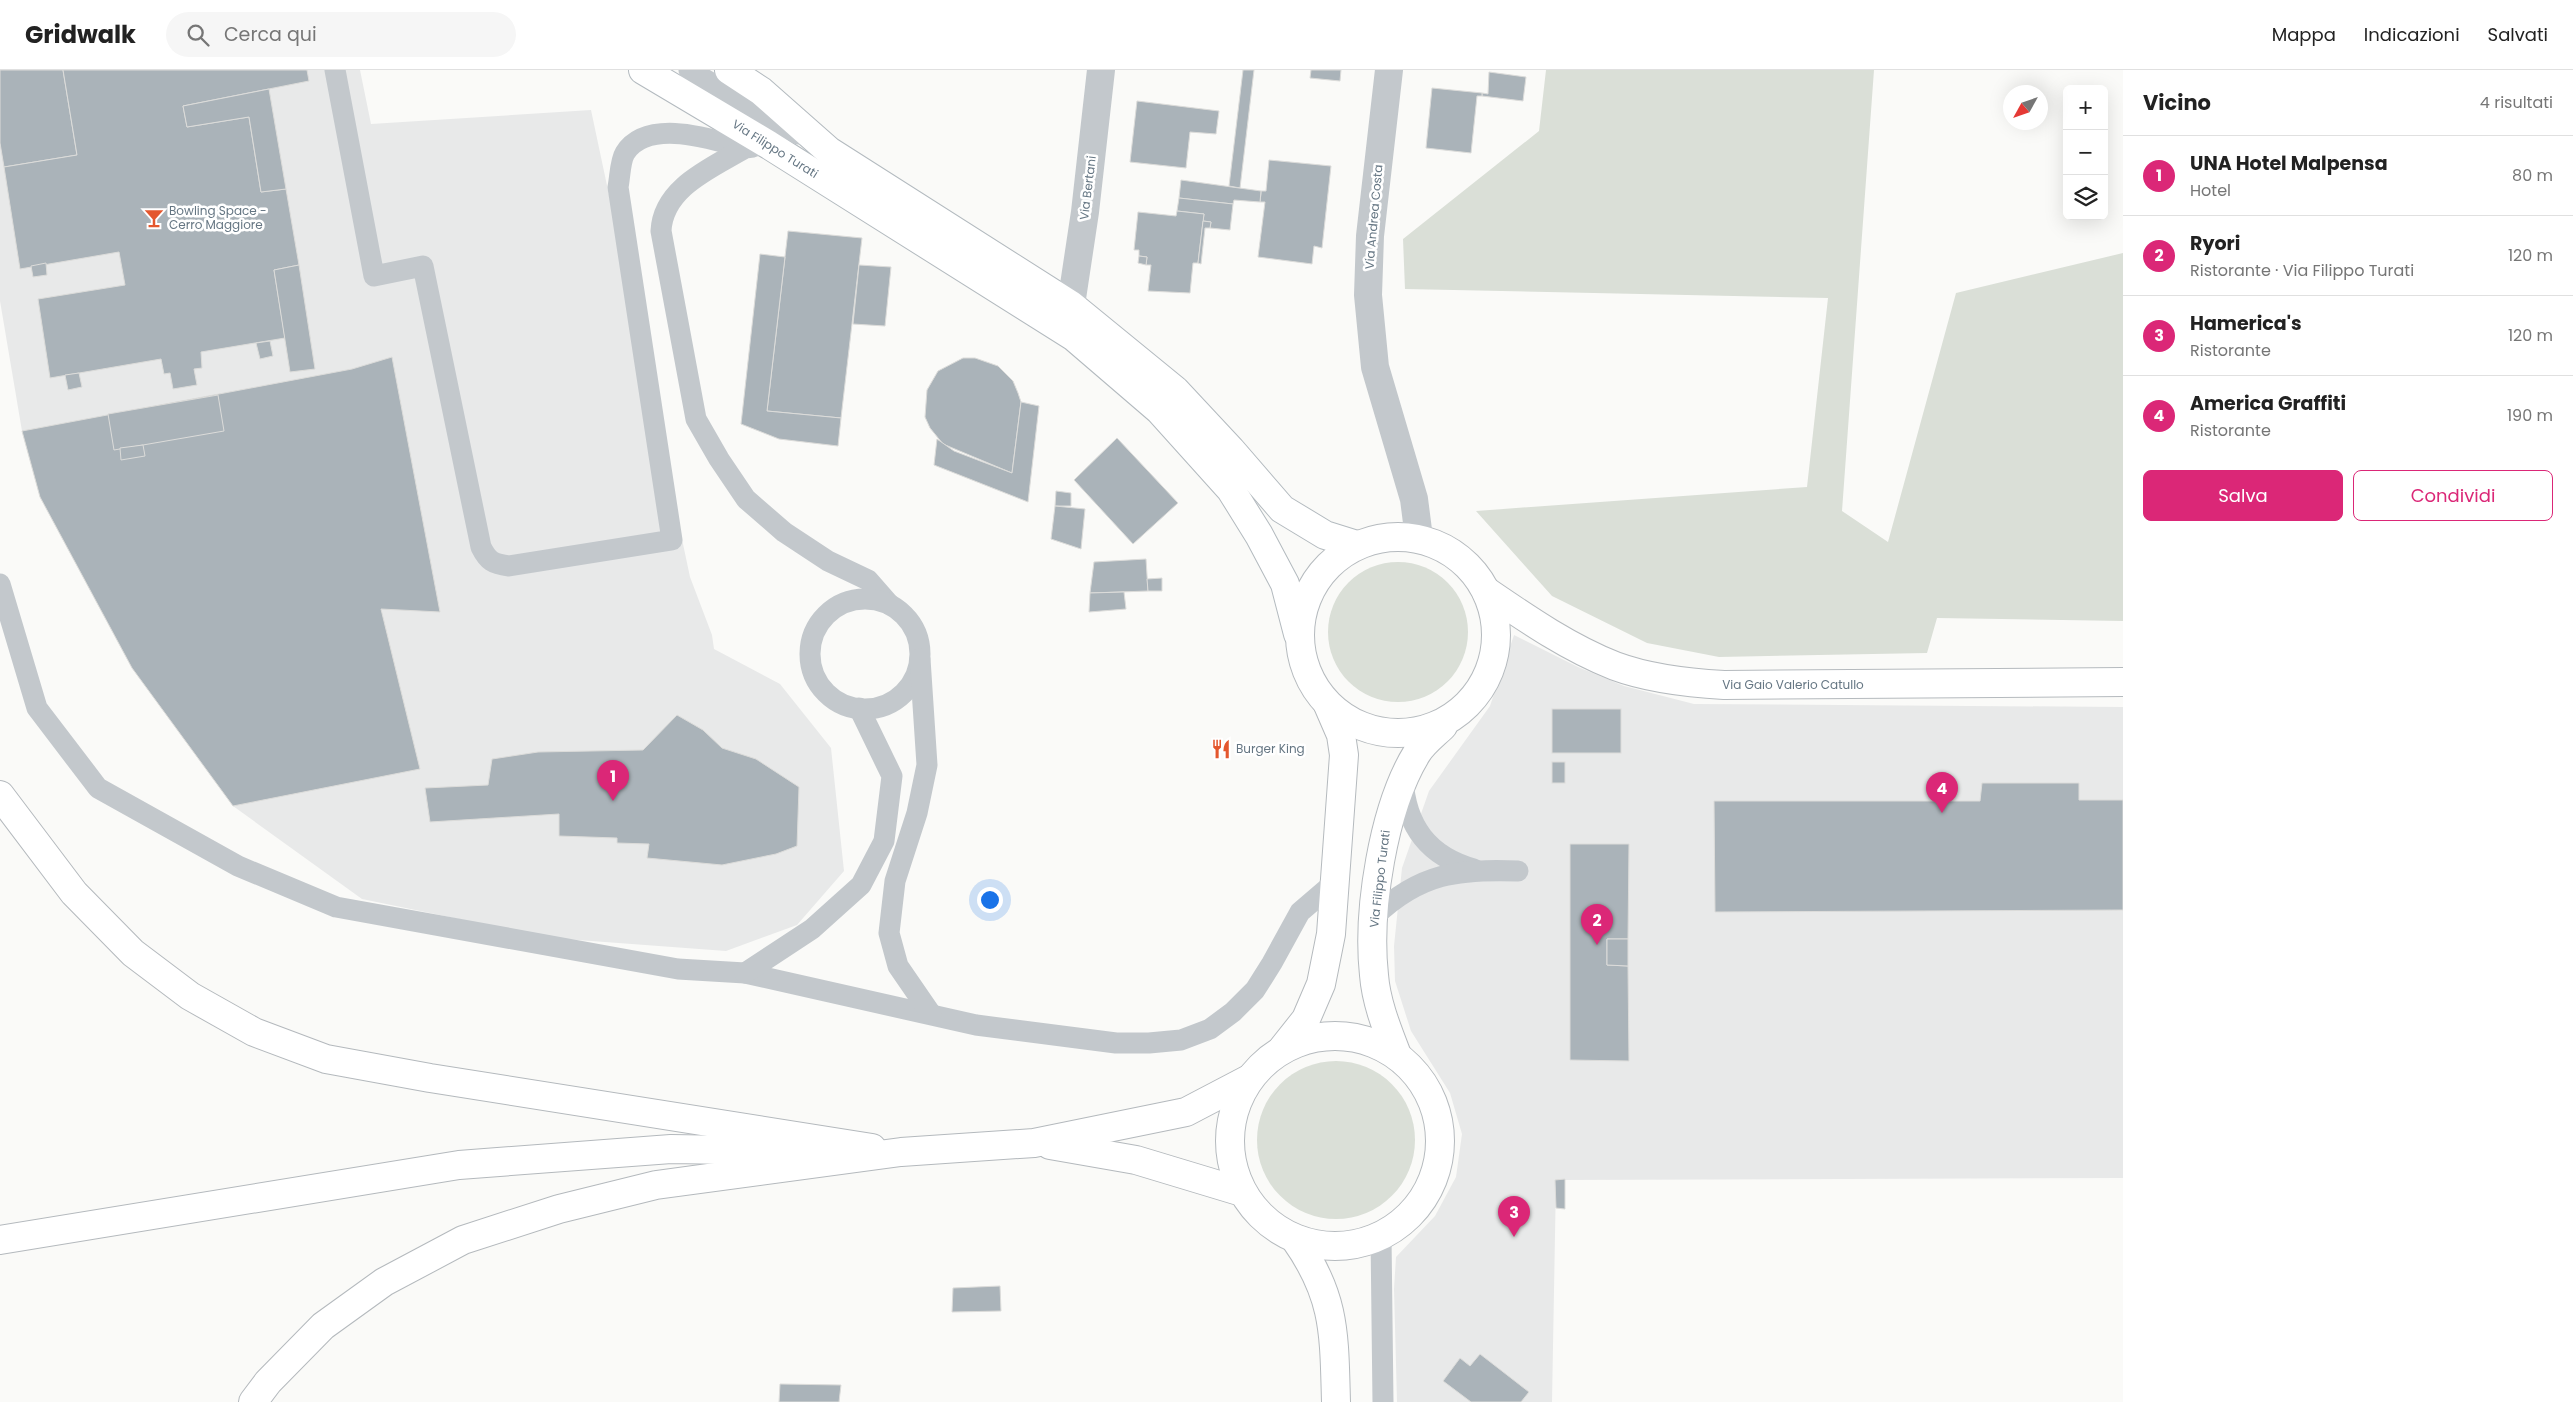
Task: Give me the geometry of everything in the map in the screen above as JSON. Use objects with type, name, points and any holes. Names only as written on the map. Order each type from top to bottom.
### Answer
[{"type":"main road","name":"Via Filippo Turati","points":[[644,70],[757,147],[906,230],[1074,337],[1159,410],[1231,490],[1259,535],[1285,584],[1298,634]]},
{"type":"main road","points":[[729,70],[761,91],[829,152],[1071,305],[1175,390],[1231,450],[1282,509],[1325,535],[1357,545]]},
{"type":"main road","points":[[1283,1048],[1306,1019],[1321,984],[1331,934],[1344,755],[1341,735],[1328,705],[1310,679],[1301,655],[1298,634],[1300,611],[1312,588],[1331,563],[1357,545],[1387,537],[1419,538],[1450,550],[1476,573],[1496,615],[1498,636],[1491,669],[1475,698],[1449,720],[1418,732],[1384,733],[1354,723],[1328,705]]},
{"type":"main road","name":"Via Gaio Valerio Catullo","points":[[1486,591],[1568,644],[1616,666],[1682,683],[1724,686],[2123,682]]},
{"type":"main road","name":"Via Filippo Turati","points":[[1397,1055],[1383,1018],[1374,975],[1372,937],[1387,822],[1403,779],[1418,751],[1449,720]]},
{"type":"main road","points":[[0,795],[74,893],[133,953],[190,996],[254,1032],[326,1059],[430,1078],[901,1152]]},
{"type":"main road","points":[[1341,1035],[1370,1041],[1397,1055],[1419,1077],[1434,1104],[1440,1135],[1438,1166],[1421,1200],[1406,1219],[1381,1236],[1353,1245],[1343,1246],[1324,1246],[1295,1239],[1265,1220],[1242,1192],[1232,1164],[1229,1134],[1235,1105],[1249,1079],[1264,1062],[1283,1048],[1311,1037],[1341,1035]]},
{"type":"main road","points":[[253,1402],[268,1382],[323,1326],[384,1282],[463,1240],[559,1209],[656,1186],[901,1152],[1034,1143],[1186,1112],[1249,1079]]},
{"type":"main road","points":[[1034,1143],[1136,1160],[1242,1192]]},
{"type":"main road","points":[[10,1238],[459,1165],[671,1149],[901,1152]]},
{"type":"main road","points":[[1295,1239],[1311,1261],[1326,1294],[1334,1332],[1336,1402]]},
{"type":"street","name":"Via Bertani","points":[[1071,305],[1085,212],[1101,70]]},
{"type":"street","name":"Via Andrea Costa","points":[[1389,70],[1370,236],[1368,295],[1375,367],[1414,499],[1419,538]]},
{"type":"lane","points":[[335,70],[374,276],[423,266],[481,546],[487,558],[496,565],[509,566],[672,540],[618,188],[624,154],[638,142],[658,134],[689,133],[757,147]]},
{"type":"lane","points":[[689,70],[829,152]]},
{"type":"lane","points":[[757,147],[677,191],[662,218],[661,231],[696,419],[718,459],[746,499],[792,537],[828,561],[868,580],[889,604],[903,614],[913,627],[918,642],[920,659],[927,765],[917,813],[895,881],[889,933],[898,966],[931,1014]]},
{"type":"lane","points":[[0,584],[37,708],[98,788],[238,866],[336,907],[678,969],[745,973],[976,1025],[1116,1043],[1181,1040],[1210,1029],[1233,1012],[1255,990],[1300,912],[1335,882]]},
{"type":"lane","points":[[889,604],[872,599],[855,599],[838,605],[824,616],[814,631],[810,647],[810,663],[816,679],[826,694],[842,704],[859,708],[876,708],[892,701],[910,683],[920,659]]},
{"type":"lane","points":[[745,973],[812,929],[862,885],[884,841],[892,776],[859,708]]},
{"type":"lane","points":[[1403,779],[1404,801],[1412,821],[1424,840],[1446,858],[1480,870]]},
{"type":"lane","points":[[1375,916],[1400,894],[1430,879],[1446,874],[1480,870],[1518,871]]},
{"type":"lane","points":[[1381,1236],[1383,1402]]},
{"type":"shaded area","points":[[0,70],[360,70],[371,124],[591,110],[690,577],[712,635],[714,649],[780,684],[831,748],[844,871],[797,925],[726,951],[551,938],[362,899],[233,806],[22,431],[0,301]]},
{"type":"shaded area","points":[[1546,70],[1874,70],[1842,511],[1888,542],[1956,293],[2123,253],[2123,621],[1937,618],[1927,653],[1719,657],[1647,643],[1552,596],[1476,511],[1807,487],[1828,298],[1405,289],[1403,239],[1539,131]]},
{"type":"shaded area","points":[[1398,562],[1425,568],[1437,574],[1447,583],[1456,593],[1462,605],[1468,632],[1462,659],[1456,671],[1447,681],[1437,690],[1425,696],[1398,702],[1371,696],[1359,690],[1349,681],[1340,671],[1334,659],[1328,632],[1334,605],[1340,593],[1349,583],[1359,574],[1371,568]]},
{"type":"shaded area","points":[[1514,635],[1578,667],[1624,686],[1694,704],[2123,707],[2123,1178],[1556,1180],[1552,1402],[1397,1402],[1394,1289],[1396,1257],[1435,1216],[1456,1177],[1462,1134],[1450,1093],[1411,1031],[1395,981],[1394,946],[1402,868],[1429,791],[1490,706]]},
{"type":"shaded area","points":[[1336,1061],[1366,1067],[1380,1074],[1392,1084],[1402,1096],[1409,1110],[1415,1140],[1409,1170],[1402,1184],[1392,1196],[1380,1206],[1366,1213],[1336,1219],[1306,1213],[1292,1206],[1280,1196],[1270,1184],[1263,1170],[1257,1140],[1263,1110],[1270,1096],[1280,1084],[1292,1074],[1306,1067]]},
{"type":"building","points":[[0,70],[63,70],[77,155],[4,167],[0,143]]},
{"type":"building","points":[[63,70],[307,70],[309,81],[183,106],[187,127],[249,117],[261,192],[286,189],[299,265],[274,270],[285,338],[201,352],[202,368],[194,369],[197,385],[173,389],[170,373],[164,374],[161,359],[50,378],[38,299],[125,285],[119,252],[20,269],[4,167],[77,155]]},
{"type":"building","points":[[1243,70],[1254,70],[1240,188],[1229,186]]},
{"type":"building","points":[[1311,70],[1341,70],[1340,81],[1310,78]]},
{"type":"building","points":[[1489,72],[1526,77],[1523,101],[1482,96],[1482,93],[1488,94]]},
{"type":"building","points":[[1432,88],[1482,93],[1482,96],[1477,96],[1471,153],[1426,148]]},
{"type":"building","points":[[269,89],[286,189],[261,192],[249,117],[187,127],[183,106]]},
{"type":"building","points":[[1137,101],[1219,111],[1216,134],[1190,132],[1186,168],[1130,162]]},
{"type":"building","points":[[1269,160],[1331,166],[1322,248],[1314,246],[1312,264],[1258,257],[1265,202],[1260,202],[1261,191],[1266,191]]},
{"type":"building","points":[[1181,180],[1261,191],[1260,202],[1234,200],[1233,204],[1179,198]]},
{"type":"building","points":[[1179,198],[1233,204],[1230,230],[1210,228],[1211,222],[1203,221],[1204,214],[1177,211]]},
{"type":"building","points":[[1177,211],[1204,214],[1198,263],[1193,263],[1190,293],[1148,291],[1151,265],[1146,265],[1147,257],[1139,256],[1139,250],[1134,250],[1138,212],[1176,216]]},
{"type":"building","points":[[1203,221],[1211,222],[1210,228],[1205,228],[1201,264],[1198,263]]},
{"type":"building","points":[[788,231],[862,238],[841,418],[767,411]]},
{"type":"building","points":[[760,254],[785,257],[767,411],[841,418],[838,446],[779,439],[741,424]]},
{"type":"building","points":[[1139,256],[1147,257],[1146,265],[1138,263]]},
{"type":"building","points":[[46,263],[47,275],[33,277],[31,266]]},
{"type":"building","points":[[299,265],[315,369],[290,372],[274,270]]},
{"type":"building","points":[[859,265],[891,267],[885,326],[853,324]]},
{"type":"building","points":[[270,341],[273,356],[260,359],[256,343]]},
{"type":"building","points":[[392,357],[440,612],[381,609],[420,769],[233,806],[132,668],[40,497],[22,431],[352,369]]},
{"type":"building","points":[[963,358],[975,358],[998,366],[1013,381],[1021,402],[1012,473],[943,444],[930,428],[925,417],[927,390],[938,371]]},
{"type":"building","points":[[79,373],[82,387],[68,390],[65,375]]},
{"type":"building","points":[[218,395],[224,431],[114,450],[108,414]]},
{"type":"building","points":[[1021,402],[1039,406],[1028,502],[934,465],[937,439],[954,451],[1012,473]]},
{"type":"building","points":[[1117,438],[1178,503],[1133,544],[1074,480]]},
{"type":"building","points":[[143,445],[145,456],[121,460],[120,448]]},
{"type":"building","points":[[1056,491],[1071,493],[1071,506],[1055,506]]},
{"type":"building","points":[[1055,506],[1085,509],[1081,549],[1051,539]]},
{"type":"building","points":[[1146,559],[1148,591],[1090,593],[1094,562]]},
{"type":"building","points":[[1162,578],[1162,591],[1148,591],[1147,579]]},
{"type":"building","points":[[1124,592],[1126,609],[1089,612],[1090,593]]},
{"type":"building","points":[[1552,709],[1621,709],[1621,753],[1552,753]]},
{"type":"building","points":[[677,715],[703,730],[722,748],[756,759],[799,787],[797,846],[776,854],[722,865],[647,858],[649,844],[617,843],[617,838],[559,836],[559,814],[430,822],[425,788],[488,785],[492,759],[538,752],[643,750]]},
{"type":"building","points":[[1552,762],[1565,762],[1565,783],[1552,783]]},
{"type":"building","points":[[1982,783],[2079,783],[2079,800],[2123,800],[2123,910],[1715,912],[1714,801],[1980,801]]},
{"type":"building","points":[[1570,844],[1629,844],[1628,939],[1607,939],[1607,965],[1628,966],[1629,1061],[1570,1060]]},
{"type":"building","points":[[1607,939],[1628,939],[1628,966],[1607,965]]},
{"type":"building","points":[[1565,1179],[1565,1209],[1556,1208],[1555,1180]]},
{"type":"building","points":[[1000,1286],[1001,1311],[952,1312],[953,1288]]},
{"type":"building","points":[[1480,1354],[1529,1392],[1521,1402],[1471,1402],[1443,1381],[1460,1358],[1470,1366]]},
{"type":"building","points":[[780,1384],[841,1385],[839,1402],[779,1402]]},
{"type":"place","name":"Bowling Space - Cerro Maggiore","points":[[154,218]]},
{"type":"place","name":"Burger King","points":[[1221,749]]},
{"type":"place","name":"UNA Hotel Malpensa","points":[[613,801]]},
{"type":"place","name":"America Graffiti","points":[[1942,813]]},
{"type":"place","name":"Ryori","points":[[1597,945]]},
{"type":"place","name":"Hamerica's","points":[[1514,1237]]}]
